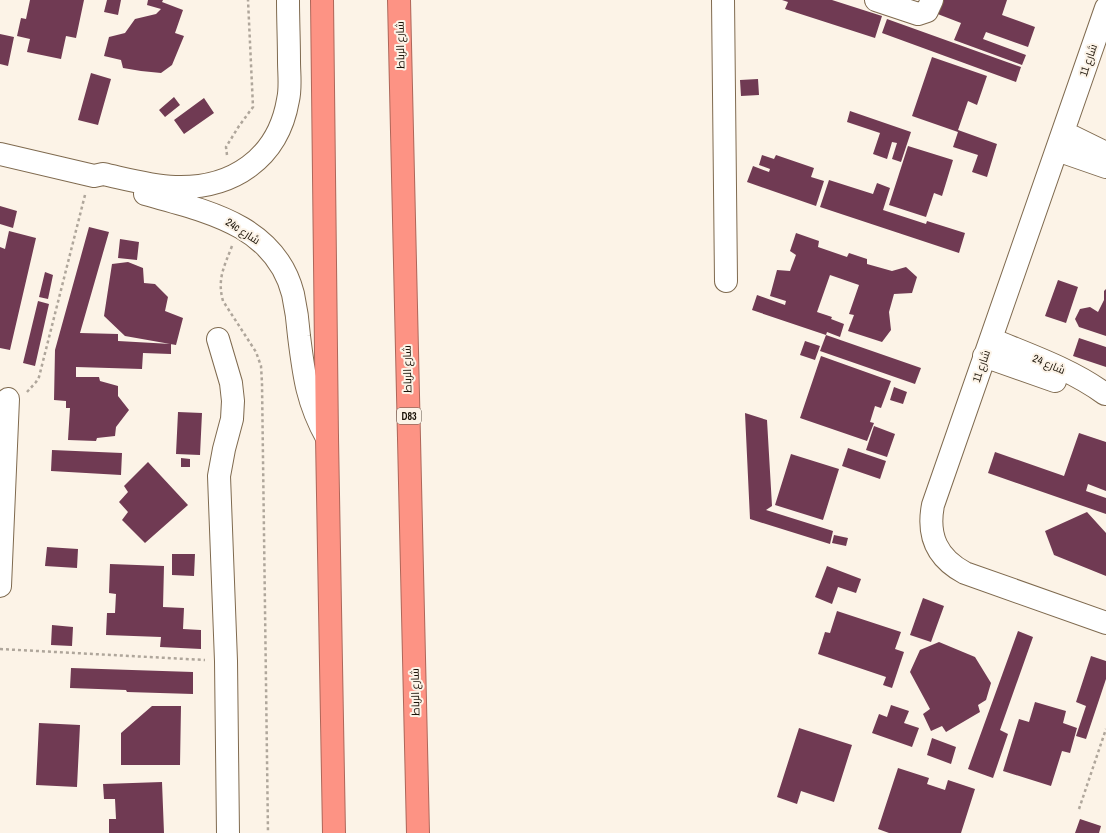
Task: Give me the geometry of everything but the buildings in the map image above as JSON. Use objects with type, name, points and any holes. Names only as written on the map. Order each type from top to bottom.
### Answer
[{"type":"highway","points":[[322,0],[327,438],[334,833]]},
{"type":"highway","name":"شارع الرباط","points":[[399,0],[418,833]]},
{"type":"street","name":"24c شارع","points":[[0,154],[92,176],[103,174],[162,186],[186,187],[205,185],[223,181],[240,174],[253,165],[273,142],[280,129],[285,114],[289,99],[288,0]]},
{"type":"street","points":[[723,0],[726,281]]},
{"type":"street","points":[[876,0],[918,14],[927,11],[932,0]]},
{"type":"street","name":"شارع 11","points":[[1106,8],[930,517],[931,530],[935,543],[940,552],[947,561],[965,573],[1106,623]]},
{"type":"street","points":[[1060,141],[1106,152]]},
{"type":"street","points":[[1060,141],[1106,167]]},
{"type":"street","name":"24c شارع","points":[[92,176],[101,182],[219,216],[254,235],[267,247],[286,275],[292,293],[296,312],[305,382],[310,402],[317,420],[327,438]]},
{"type":"street","points":[[218,339],[231,383],[233,401],[232,419],[219,476],[226,661],[228,833]]},
{"type":"street","name":"شارع 24","points":[[988,348],[1069,386],[1106,394]]},
{"type":"street","points":[[0,586],[8,404]]},
{"type":"path","points":[[8,404],[33,387],[39,377],[92,176]]},
{"type":"path","points":[[0,650],[226,661]]},
{"type":"path","points":[[1079,809],[1106,729]]}]
